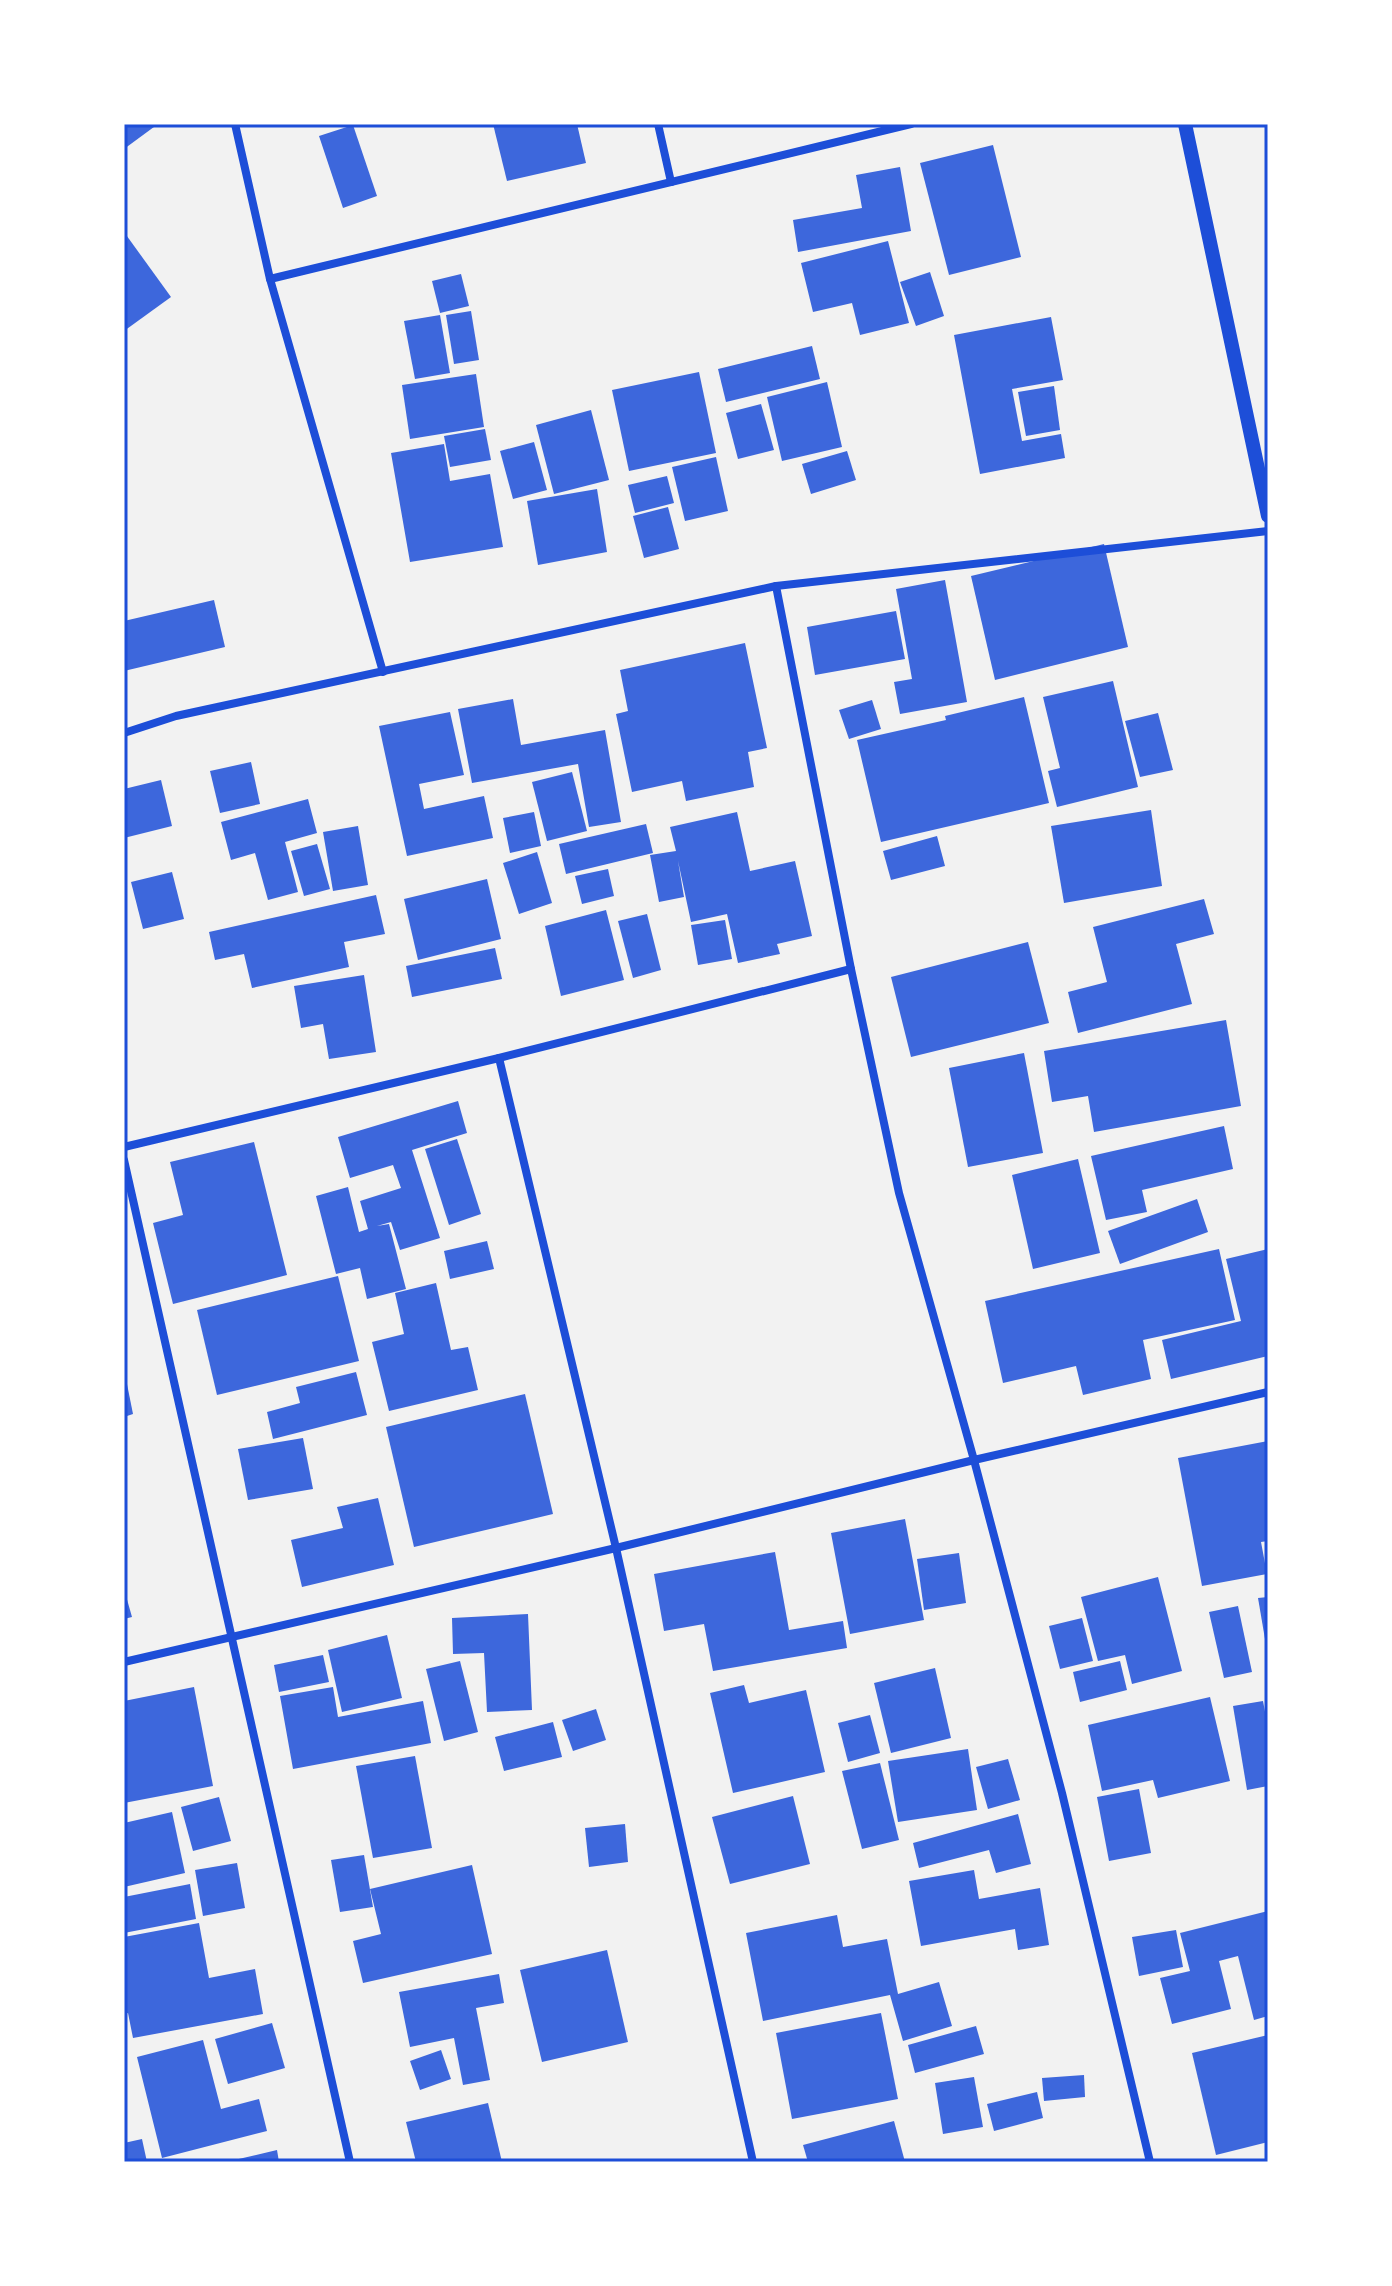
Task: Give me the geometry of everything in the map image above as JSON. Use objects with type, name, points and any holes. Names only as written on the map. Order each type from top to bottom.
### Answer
[{"type":"street","points":[[235,124],[270,279],[383,672]]},
{"type":"street","points":[[658,124],[671,182]]},
{"type":"street","points":[[270,279],[911,124]]},
{"type":"street","points":[[1185,124],[1268,516]]},
{"type":"street","points":[[124,733],[176,716],[776,586],[1268,531]]},
{"type":"street","points":[[776,586],[851,969],[899,1193],[1062,1793],[1150,2162]]},
{"type":"street","points":[[124,1147],[499,1058],[851,969]]},
{"type":"street","points":[[499,1058],[616,1548],[753,2162]]},
{"type":"street","points":[[124,1160],[350,2162]]},
{"type":"street","points":[[124,1662],[1268,1392]]},
{"type":"building","points":[[124,124],[158,124],[124,149]]},
{"type":"building","points":[[493,124],[577,124],[586,163],[507,181]]},
{"type":"building","points":[[353,125],[377,196],[343,208],[319,136]]},
{"type":"building","points":[[993,145],[1021,257],[949,275],[920,163]]},
{"type":"building","points":[[900,167],[911,231],[798,252],[793,220],[862,208],[856,175]]},
{"type":"building","points":[[124,232],[171,297],[124,331]]},
{"type":"building","points":[[888,241],[909,323],[860,335],[852,303],[813,312],[801,263]]},
{"type":"building","points":[[930,272],[944,316],[916,326],[900,282]]},
{"type":"building","points":[[461,274],[469,306],[440,313],[432,281]]},
{"type":"building","points":[[471,311],[479,360],[454,364],[446,315]]},
{"type":"building","points":[[440,315],[450,373],[415,379],[404,321]]},
{"type":"building","points":[[1051,317],[1063,380],[1012,389],[1022,441],[1061,434],[1065,458],[980,474],[954,335]]},
{"type":"building","points":[[812,346],[820,379],[726,402],[718,369]]},
{"type":"building","points":[[699,372],[716,453],[629,471],[612,390]]},
{"type":"building","points":[[476,374],[484,427],[410,439],[402,385]]},
{"type":"building","points":[[827,382],[842,447],[782,461],[767,397]]},
{"type":"building","points":[[1054,386],[1060,430],[1026,436],[1018,392]]},
{"type":"building","points":[[761,404],[774,450],[738,459],[726,413]]},
{"type":"building","points":[[591,410],[609,480],[554,494],[536,425]]},
{"type":"building","points":[[485,429],[491,460],[450,467],[444,436]]},
{"type":"building","points":[[534,442],[547,490],[513,499],[500,451]]},
{"type":"building","points":[[444,444],[450,481],[490,474],[503,547],[410,562],[391,453]]},
{"type":"building","points":[[847,451],[856,480],[811,494],[802,464]]},
{"type":"building","points":[[716,457],[728,511],[685,521],[672,467]]},
{"type":"building","points":[[667,476],[674,503],[635,513],[628,485]]},
{"type":"building","points":[[597,489],[607,552],[538,565],[527,501]]},
{"type":"building","points":[[668,507],[679,549],[644,558],[633,516]]},
{"type":"building","points":[[1104,544],[1128,647],[995,680],[971,576]]},
{"type":"building","points":[[945,580],[967,702],[900,714],[894,682],[912,679],[896,589]]},
{"type":"building","points":[[214,600],[225,647],[124,671],[124,621]]},
{"type":"building","points":[[896,611],[905,659],[815,675],[807,627]]},
{"type":"building","points":[[745,643],[767,748],[748,752],[754,787],[686,801],[682,781],[632,792],[616,714],[628,711],[620,670]]},
{"type":"building","points":[[1113,681],[1138,787],[1057,807],[1048,771],[1060,768],[1043,697]]},
{"type":"building","points":[[1024,697],[1049,803],[881,842],[857,740],[946,720],[945,716]]},
{"type":"building","points":[[513,699],[521,745],[605,730],[621,822],[589,827],[578,764],[472,783],[458,709]]},
{"type":"building","points":[[872,700],[881,729],[849,739],[839,710]]},
{"type":"building","points":[[450,712],[464,775],[419,784],[424,809],[484,796],[493,838],[407,856],[379,726]]},
{"type":"building","points":[[1158,713],[1173,770],[1140,777],[1125,721]]},
{"type":"building","points":[[251,762],[260,804],[220,813],[210,771]]},
{"type":"building","points":[[572,772],[587,831],[547,841],[532,782]]},
{"type":"building","points":[[161,780],[172,826],[124,838],[124,789]]},
{"type":"building","points":[[308,799],[317,833],[285,842],[298,892],[268,900],[255,853],[231,860],[221,822]]},
{"type":"building","points":[[1151,810],[1162,886],[1064,903],[1051,826]]},
{"type":"building","points":[[534,812],[541,846],[510,853],[503,818]]},
{"type":"building","points":[[737,812],[750,871],[795,861],[812,936],[777,944],[780,954],[738,963],[727,914],[691,922],[678,861],[684,897],[659,902],[650,855],[676,851],[670,827]]},
{"type":"building","points":[[646,824],[653,853],[566,874],[559,844]]},
{"type":"building","points":[[358,826],[368,885],[333,891],[323,832]]},
{"type":"building","points":[[937,836],[945,866],[891,880],[883,851]]},
{"type":"building","points":[[317,844],[330,889],[304,896],[291,851]]},
{"type":"building","points":[[537,852],[552,903],[519,914],[503,863]]},
{"type":"building","points":[[608,869],[614,896],[582,904],[575,876]]},
{"type":"building","points":[[172,872],[184,919],[143,929],[131,882]]},
{"type":"building","points":[[487,879],[501,939],[418,960],[404,899]]},
{"type":"building","points":[[376,895],[385,934],[344,942],[349,967],[252,988],[244,954],[215,960],[209,932]]},
{"type":"building","points":[[1204,899],[1214,934],[1176,944],[1192,1004],[1078,1033],[1068,992],[1107,982],[1093,927]]},
{"type":"building","points":[[606,910],[624,980],[561,996],[545,926]]},
{"type":"building","points":[[647,914],[661,970],[633,978],[618,921]]},
{"type":"building","points":[[725,920],[732,959],[698,965],[691,925]]},
{"type":"building","points":[[1028,942],[1049,1023],[911,1057],[891,977]]},
{"type":"building","points":[[495,948],[502,979],[412,997],[406,966]]},
{"type":"building","points":[[364,975],[376,1052],[329,1059],[323,1024],[301,1028],[294,986]]},
{"type":"building","points":[[1226,1020],[1241,1106],[1094,1132],[1088,1096],[1052,1102],[1044,1051]]},
{"type":"building","points":[[1024,1053],[1043,1153],[968,1167],[949,1068]]},
{"type":"building","points":[[458,1101],[467,1133],[412,1150],[440,1238],[400,1250],[391,1222],[377,1226],[389,1224],[406,1289],[367,1299],[360,1268],[336,1274],[316,1196],[348,1187],[359,1232],[368,1229],[360,1201],[401,1188],[393,1165],[350,1178],[338,1137]]},
{"type":"building","points":[[1224,1126],[1233,1169],[1142,1190],[1147,1212],[1106,1220],[1091,1156]]},
{"type":"building","points":[[457,1139],[481,1214],[449,1225],[425,1149]]},
{"type":"building","points":[[254,1142],[287,1275],[173,1304],[153,1223],[183,1215],[170,1162]]},
{"type":"building","points":[[1078,1159],[1100,1253],[1033,1269],[1012,1175]]},
{"type":"building","points":[[1197,1199],[1208,1232],[1120,1264],[1108,1231]]},
{"type":"building","points":[[487,1241],[494,1269],[450,1279],[444,1251]]},
{"type":"building","points":[[1219,1249],[1235,1320],[1143,1340],[1151,1379],[1083,1395],[1076,1366],[1003,1383],[985,1301]]},
{"type":"building","points":[[1268,1249],[1268,1356],[1171,1379],[1162,1340],[1241,1321],[1226,1259]]},
{"type":"building","points":[[338,1276],[359,1361],[217,1395],[197,1310]]},
{"type":"building","points":[[436,1283],[451,1350],[468,1347],[478,1390],[389,1411],[372,1342],[404,1334],[395,1293]]},
{"type":"building","points":[[356,1372],[367,1415],[273,1439],[267,1412],[300,1403],[296,1387]]},
{"type":"building","points":[[124,1384],[127,1384],[133,1414],[124,1417]]},
{"type":"building","points":[[525,1394],[553,1514],[414,1547],[386,1427]]},
{"type":"building","points":[[303,1438],[313,1489],[248,1500],[238,1449]]},
{"type":"building","points":[[1268,1441],[1268,1541],[1261,1542],[1267,1574],[1202,1586],[1178,1458]]},
{"type":"building","points":[[378,1498],[394,1565],[302,1587],[291,1540],[343,1528],[337,1507]]},
{"type":"building","points":[[905,1519],[924,1620],[850,1634],[831,1533]]},
{"type":"building","points":[[775,1552],[789,1630],[843,1621],[847,1648],[713,1671],[704,1624],[664,1631],[654,1574]]},
{"type":"building","points":[[959,1553],[966,1603],[924,1610],[917,1559]]},
{"type":"building","points":[[1158,1577],[1182,1671],[1132,1684],[1125,1655],[1098,1661],[1081,1597]]},
{"type":"building","points":[[124,1589],[132,1617],[124,1619]]},
{"type":"building","points":[[1268,1597],[1268,1645],[1266,1645],[1258,1598]]},
{"type":"building","points":[[1238,1606],[1252,1672],[1224,1678],[1209,1612]]},
{"type":"building","points":[[528,1614],[532,1710],[487,1712],[484,1653],[453,1654],[452,1618]]},
{"type":"building","points":[[1082,1618],[1093,1661],[1060,1669],[1049,1626]]},
{"type":"building","points":[[387,1635],[402,1698],[342,1712],[328,1650]]},
{"type":"building","points":[[323,1655],[329,1682],[279,1692],[274,1665]]},
{"type":"building","points":[[460,1661],[478,1732],[444,1741],[426,1669]]},
{"type":"building","points":[[1120,1661],[1127,1690],[1080,1702],[1073,1672]]},
{"type":"building","points":[[935,1668],[951,1738],[891,1753],[874,1683]]},
{"type":"building","points":[[744,1685],[749,1703],[806,1690],[825,1772],[733,1793],[710,1693]]},
{"type":"building","points":[[194,1687],[213,1786],[124,1803],[124,1701]]},
{"type":"building","points":[[333,1687],[338,1717],[423,1701],[431,1743],[293,1769],[280,1696]]},
{"type":"building","points":[[1210,1697],[1230,1781],[1158,1798],[1153,1780],[1102,1791],[1088,1725]]},
{"type":"building","points":[[1263,1701],[1268,1728],[1268,1786],[1247,1790],[1233,1706]]},
{"type":"building","points":[[596,1709],[606,1740],[573,1751],[562,1720]]},
{"type":"building","points":[[870,1715],[880,1753],[848,1762],[838,1723]]},
{"type":"building","points":[[553,1722],[562,1757],[504,1771],[495,1737]]},
{"type":"building","points":[[968,1749],[977,1810],[898,1822],[888,1761]]},
{"type":"building","points":[[415,1756],[432,1848],[373,1858],[356,1766]]},
{"type":"building","points":[[1008,1759],[1020,1800],[988,1809],[976,1767]]},
{"type":"building","points":[[880,1763],[899,1840],[862,1849],[842,1771]]},
{"type":"building","points":[[1139,1789],[1151,1853],[1109,1861],[1097,1797]]},
{"type":"building","points":[[793,1796],[810,1864],[730,1884],[712,1817]]},
{"type":"building","points":[[219,1797],[231,1841],[193,1851],[181,1807]]},
{"type":"building","points":[[172,1812],[185,1873],[124,1887],[124,1823]]},
{"type":"building","points":[[1018,1814],[1031,1864],[996,1873],[989,1850],[919,1868],[913,1843]]},
{"type":"building","points":[[625,1824],[628,1862],[589,1867],[585,1828]]},
{"type":"building","points":[[364,1855],[373,1907],[340,1912],[331,1860]]},
{"type":"building","points":[[237,1863],[245,1908],[203,1916],[195,1870]]},
{"type":"building","points":[[472,1865],[492,1954],[363,1983],[353,1941],[381,1934],[370,1889]]},
{"type":"building","points":[[974,1870],[979,1899],[1040,1888],[1049,1945],[1018,1950],[1015,1929],[921,1946],[909,1881]]},
{"type":"building","points":[[190,1884],[196,1919],[124,1933],[124,1897]]},
{"type":"building","points":[[1268,1911],[1268,2016],[1254,2020],[1238,1956],[1219,1961],[1231,2009],[1172,2024],[1160,1978],[1190,1971],[1180,1933]]},
{"type":"building","points":[[837,1915],[843,1947],[887,1939],[898,1994],[939,1982],[952,2026],[903,2041],[890,1995],[763,2021],[746,1933]]},
{"type":"building","points":[[199,1923],[209,1978],[255,1969],[263,2014],[133,2038],[128,2013],[124,2014],[124,1937]]},
{"type":"building","points":[[1176,1930],[1183,1967],[1139,1976],[1132,1937]]},
{"type":"building","points":[[607,1950],[628,2042],[542,2062],[520,1970]]},
{"type":"building","points":[[499,1974],[504,2003],[476,2008],[490,2080],[463,2085],[454,2038],[410,2047],[399,1992]]},
{"type":"building","points":[[881,2013],[898,2099],[792,2119],[776,2033]]},
{"type":"building","points":[[272,2023],[285,2068],[228,2084],[215,2039]]},
{"type":"building","points":[[976,2026],[984,2054],[915,2073],[908,2045]]},
{"type":"building","points":[[1268,2035],[1268,2142],[1216,2155],[1192,2053]]},
{"type":"building","points":[[203,2040],[221,2109],[259,2099],[267,2131],[162,2158],[137,2057]]},
{"type":"building","points":[[441,2050],[451,2079],[420,2090],[410,2061]]},
{"type":"building","points":[[1084,2075],[1085,2097],[1044,2101],[1042,2078]]},
{"type":"building","points":[[974,2077],[983,2127],[943,2134],[935,2083]]},
{"type":"building","points":[[1037,2092],[1043,2118],[994,2131],[987,2104]]},
{"type":"building","points":[[488,2103],[502,2162],[416,2162],[406,2122]]},
{"type":"building","points":[[894,2121],[905,2162],[808,2162],[803,2145]]},
{"type":"building","points":[[142,2139],[147,2162],[124,2162],[124,2143]]},
{"type":"building","points":[[277,2150],[279,2162],[230,2162],[230,2161]]}]
